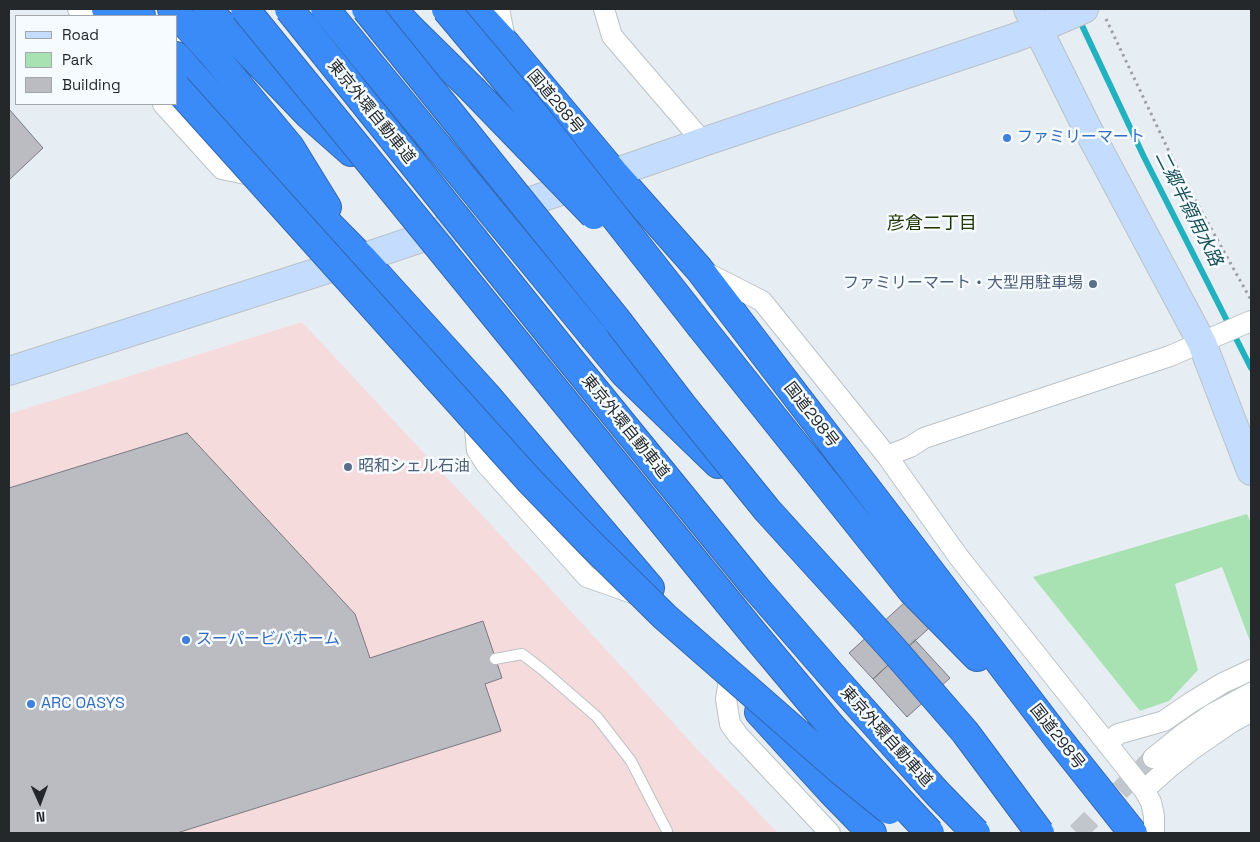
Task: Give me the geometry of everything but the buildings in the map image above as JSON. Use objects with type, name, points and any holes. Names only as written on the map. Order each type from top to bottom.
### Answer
[{"type":"highway","points":[[207,9],[309,115],[395,192]]},
{"type":"highway","name":"東京外環自動車道","points":[[246,9],[754,634],[831,726],[930,833]]},
{"type":"highway","name":"東京外環自動車道","points":[[288,9],[756,588],[854,701],[976,833]]},
{"type":"highway","points":[[325,9],[624,373],[767,510]]},
{"type":"highway","points":[[366,9],[586,281],[682,406],[767,510],[893,649],[965,732],[1040,833]]},
{"type":"highway","points":[[392,9],[533,151],[698,331],[729,361],[912,590],[1056,736]]},
{"type":"highway","points":[[446,9],[534,114],[698,331]]},
{"type":"highway","name":"国道298号","points":[[474,9],[699,270],[1056,736],[1133,833]]},
{"type":"highway","points":[[178,16],[211,52],[290,147],[356,252]]},
{"type":"highway","points":[[178,58],[288,184],[356,252],[486,395],[729,680],[872,833]]},
{"type":"highway","points":[[178,88],[529,480],[590,543],[665,617],[841,772],[918,833]]},
{"type":"street","points":[[499,9],[507,45]]},
{"type":"street","points":[[604,9],[612,36],[703,142]]},
{"type":"street","points":[[9,371],[356,252],[614,173],[944,62],[1033,19],[1095,13]]},
{"type":"street","points":[[1033,19],[1086,126],[1202,343],[1251,471]]},
{"type":"street","points":[[165,105],[222,170],[288,184]]},
{"type":"street","points":[[699,270],[762,301],[886,456],[958,556],[1144,790],[1151,802],[1154,816],[1154,833]]},
{"type":"street","points":[[886,456],[910,447],[924,438],[1170,356],[1251,321]]},
{"type":"street","points":[[486,395],[475,429],[477,450],[486,464],[586,576],[664,604]]},
{"type":"street","points":[[1107,744],[1118,734],[1164,721],[1190,703],[1251,670]]},
{"type":"street","points":[[729,680],[726,699],[730,724],[824,831]]},
{"type":"street","points":[[1153,758],[1212,714],[1251,693]]},
{"type":"street","points":[[1144,790],[1194,748],[1232,722],[1251,712]]},
{"type":"lane","points":[[495,659],[522,654],[597,717],[631,761],[668,831]]},
{"type":"path","points":[[1095,13],[1175,164],[1251,300]]},
{"type":"shaded area","points":[[302,322],[699,751],[778,833],[9,833],[9,414]]},
{"type":"green space","points":[[1247,514],[1251,523],[1251,644],[1222,567],[1175,584],[1198,670],[1169,701],[1140,711],[1033,577]]},
{"type":"waterway","name":"二郷半領用水路","points":[[1078,17],[1144,157],[1251,368]]},
{"type":"tunnel","points":[[1077,833],[1153,758]]},
{"type":"place","name":"ファミリーマート","points":[[1007,138]]},
{"type":"place","name":"ファミリーマート・大型用駐車場","points":[[1093,284]]},
{"type":"place","name":"昭和シェル石油","points":[[348,467]]},
{"type":"place","name":"スーパービバホーム","points":[[186,640]]},
{"type":"place","name":"ARC OASYS","points":[[31,704]]},
{"type":"district","name":"彦倉二丁目","points":[[932,224]]}]
